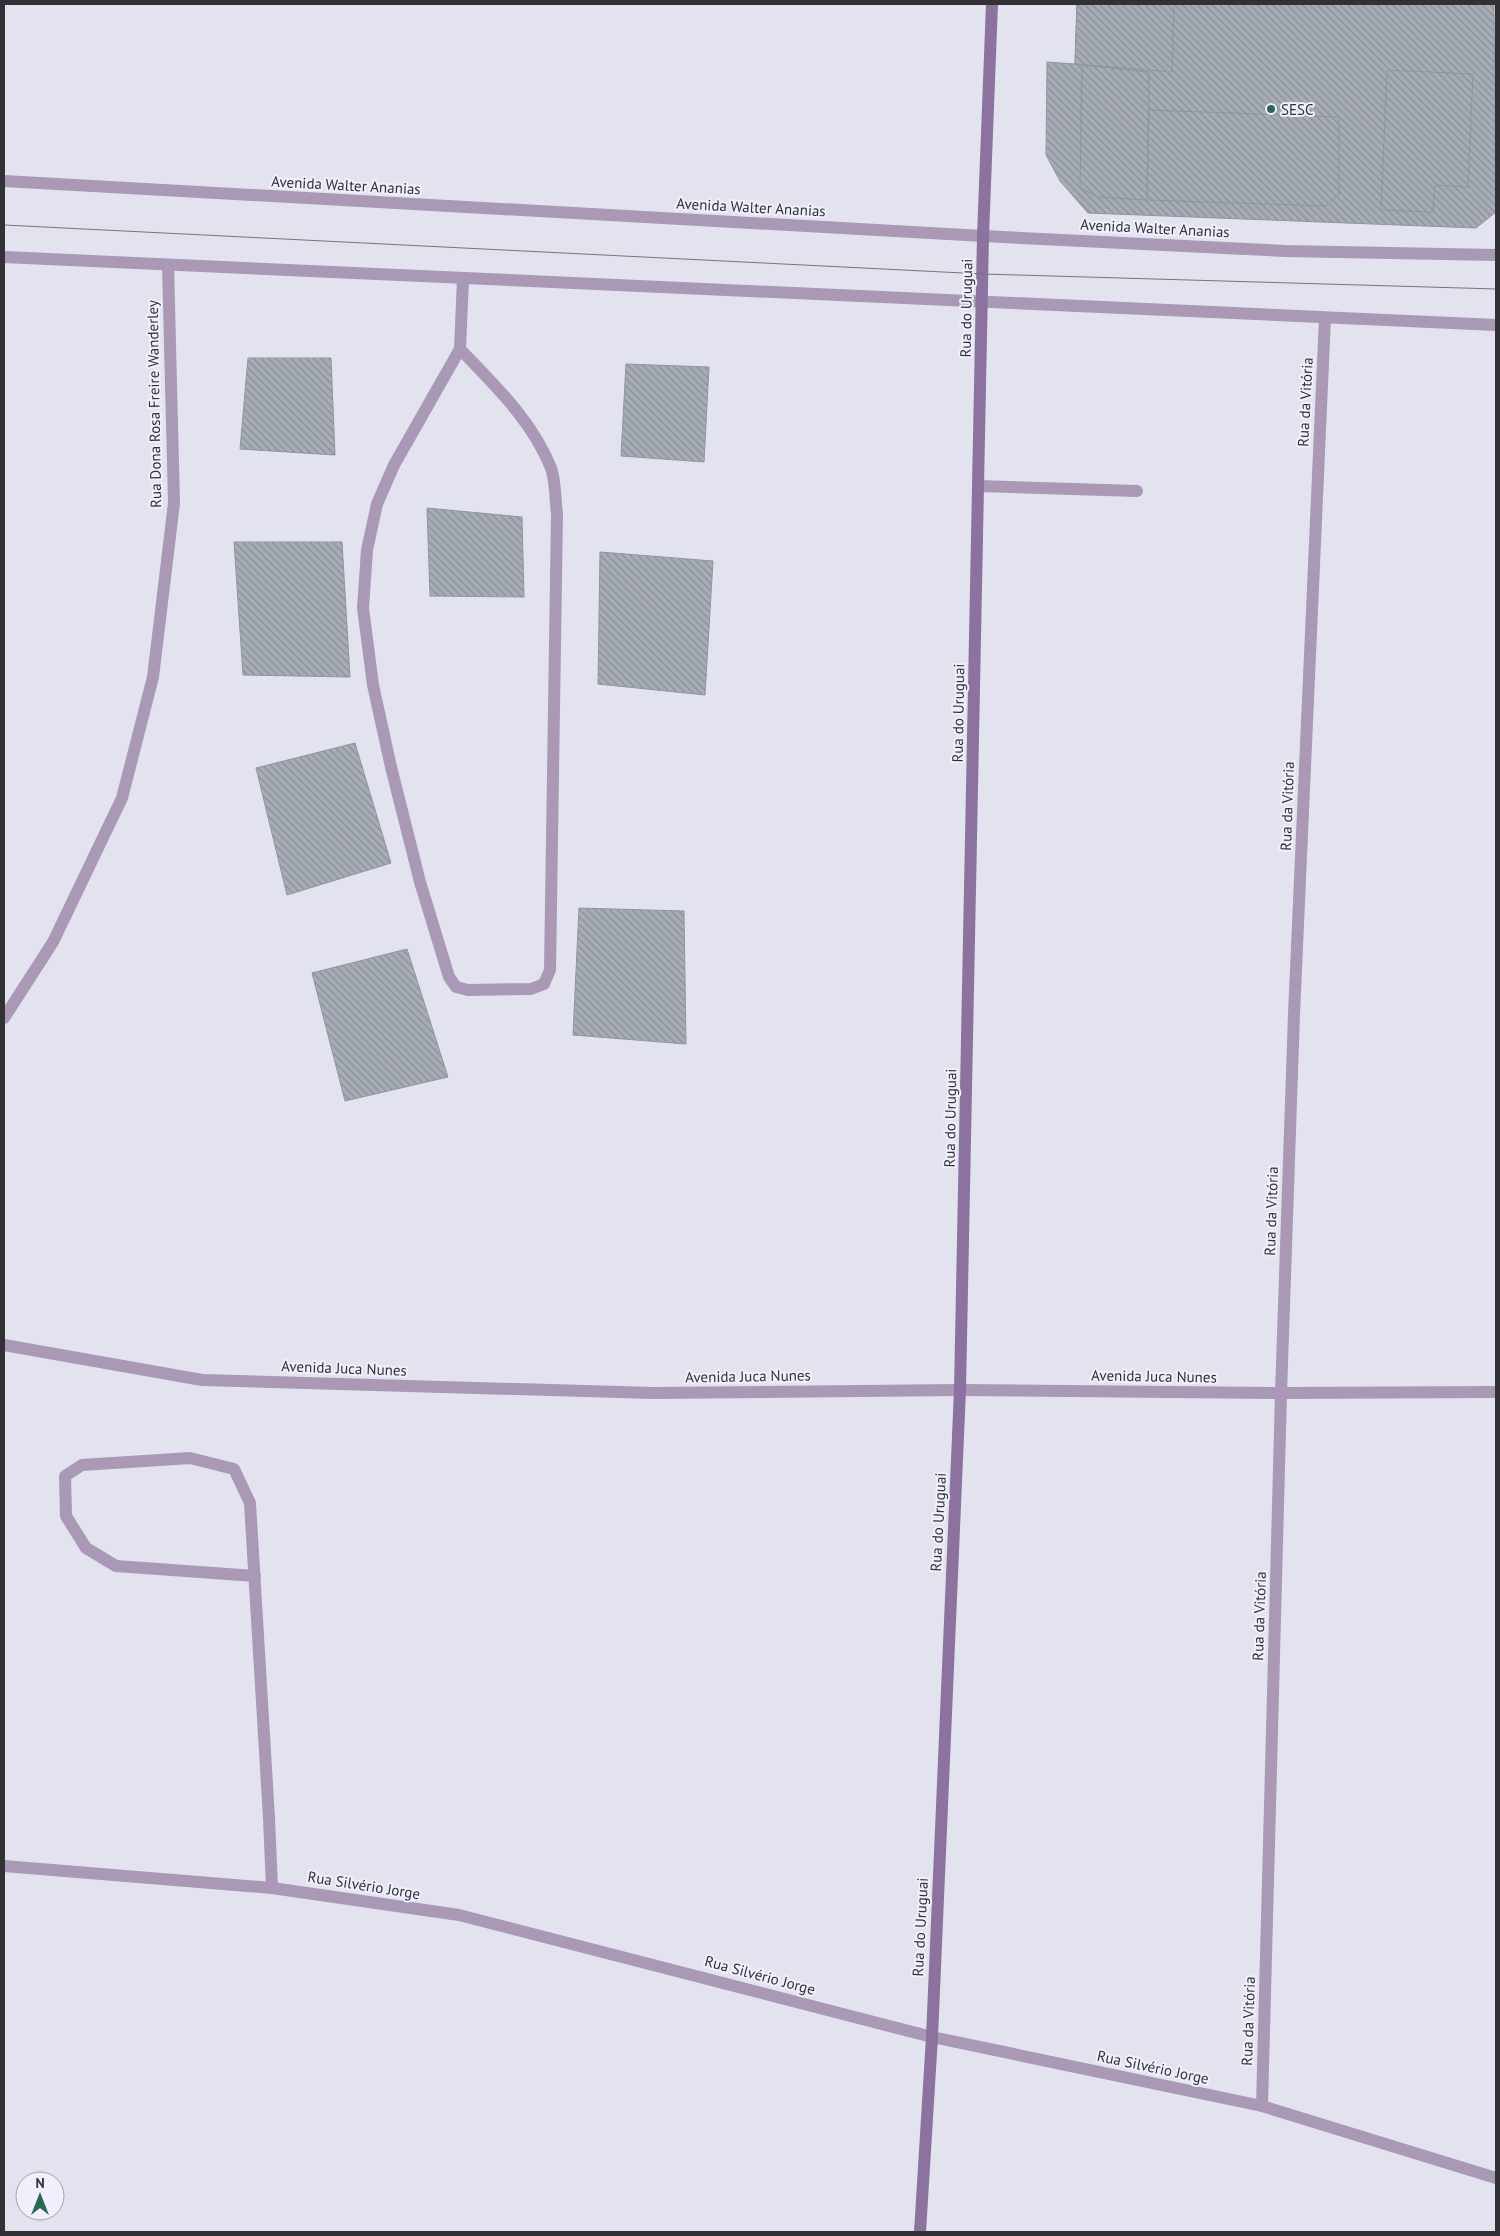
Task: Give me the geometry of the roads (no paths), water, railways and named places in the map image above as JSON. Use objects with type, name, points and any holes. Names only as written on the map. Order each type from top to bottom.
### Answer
[{"type":"main road","name":"Rua do Uruguai","points":[[920,2232],[932,2037],[960,1390],[983,236],[992,4]]},
{"type":"street","name":"Avenida Walter Ananias","points":[[4,181],[983,236],[1285,251],[1496,255]]},
{"type":"street","points":[[4,257],[982,304],[1496,325]]},
{"type":"street","name":"Rua Dona Rosa Freire Wanderley","points":[[4,1018],[53,942],[122,798],[153,678],[174,503],[168,265]]},
{"type":"street","points":[[460,348],[513,405],[537,438],[552,470],[557,514],[550,970],[544,984],[531,989],[468,990],[456,987],[449,977],[420,882],[390,768],[373,685],[363,608],[367,550],[377,504],[394,465],[460,348],[463,279]]},
{"type":"street","name":"Rua da Vitória","points":[[1262,2106],[1281,1393],[1295,994],[1325,318]]},
{"type":"street","points":[[978,486],[1137,491]]},
{"type":"street","name":"Avenida Juca Nunes","points":[[4,1345],[202,1380],[654,1393],[960,1390],[1281,1393],[1496,1392]]},
{"type":"street","points":[[254,1576],[116,1566],[86,1548],[66,1516],[65,1476],[82,1465],[190,1458],[234,1469],[250,1503],[272,1888]]},
{"type":"street","name":"Rua Silvério Jorge","points":[[4,1866],[272,1888],[459,1915],[932,2037],[1262,2106],[1496,2178]]},
{"type":"tram line","points":[[4,225],[983,274],[1496,289]]},
{"type":"place","name":"SESC","points":[[1271,109]]}]
